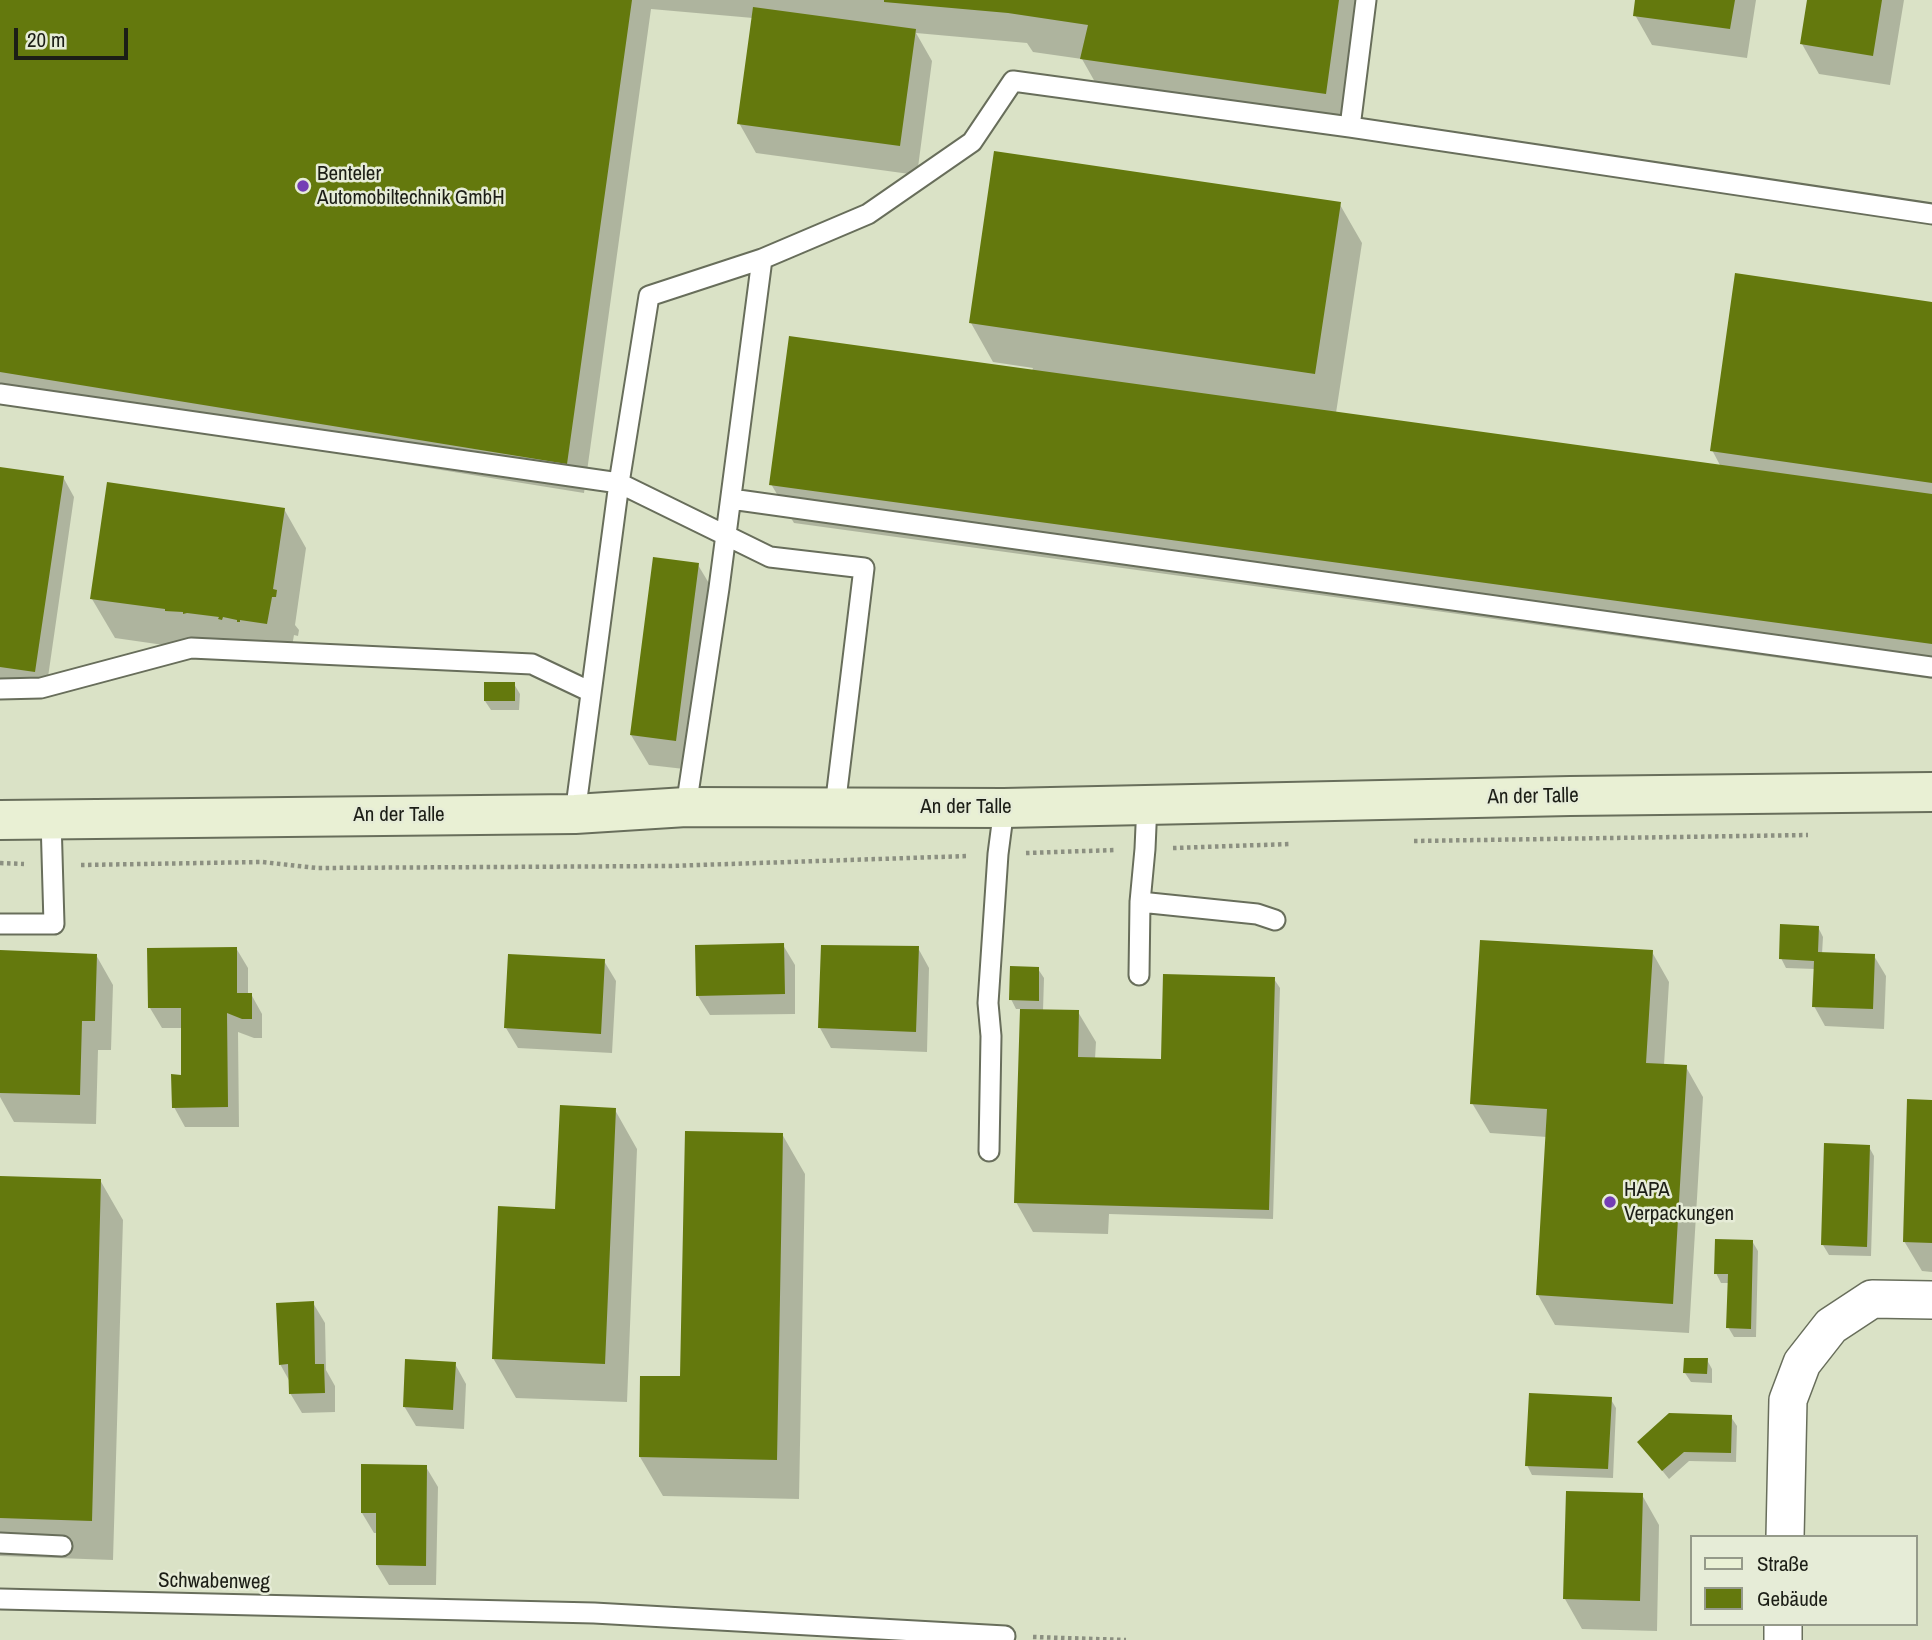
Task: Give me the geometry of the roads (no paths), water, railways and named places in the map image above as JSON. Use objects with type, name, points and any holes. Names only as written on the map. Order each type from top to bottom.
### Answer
[{"type":"street","name":"An der Talle","points":[[0,820],[576,814],[686,807],[1004,807],[1932,792]]},
{"type":"street","points":[[1785,1535],[1788,1400],[1802,1363],[1831,1326],[1872,1299],[1932,1300]]},
{"type":"lane","points":[[1350,127],[1366,0]]},
{"type":"lane","points":[[576,814],[619,483],[649,296],[762,259],[868,214],[972,142],[1013,80],[1350,127],[1932,214]]},
{"type":"lane","points":[[686,807],[726,536],[762,259]]},
{"type":"lane","points":[[0,394],[619,483],[770,557],[864,568],[835,807]]},
{"type":"lane","points":[[731,499],[1932,667]]},
{"type":"lane","points":[[0,689],[41,688],[191,648],[532,664],[591,692]]},
{"type":"lane","points":[[1139,975],[1140,902],[1146,849],[1147,803]]},
{"type":"lane","points":[[989,1151],[991,1036],[988,1003],[998,854],[1004,807]]},
{"type":"lane","points":[[0,924],[54,924],[51,819]]},
{"type":"lane","points":[[1140,902],[1257,914],[1275,920]]},
{"type":"lane","points":[[0,1544],[62,1546]]},
{"type":"lane","name":"Schwabenweg","points":[[0,1599],[594,1613],[1004,1636]]},
{"type":"place","name":"Benteler Automobiltechnik GmbH","points":[[303,186]]},
{"type":"place","name":"HAPA Verpackungen","points":[[1610,1202]]}]
